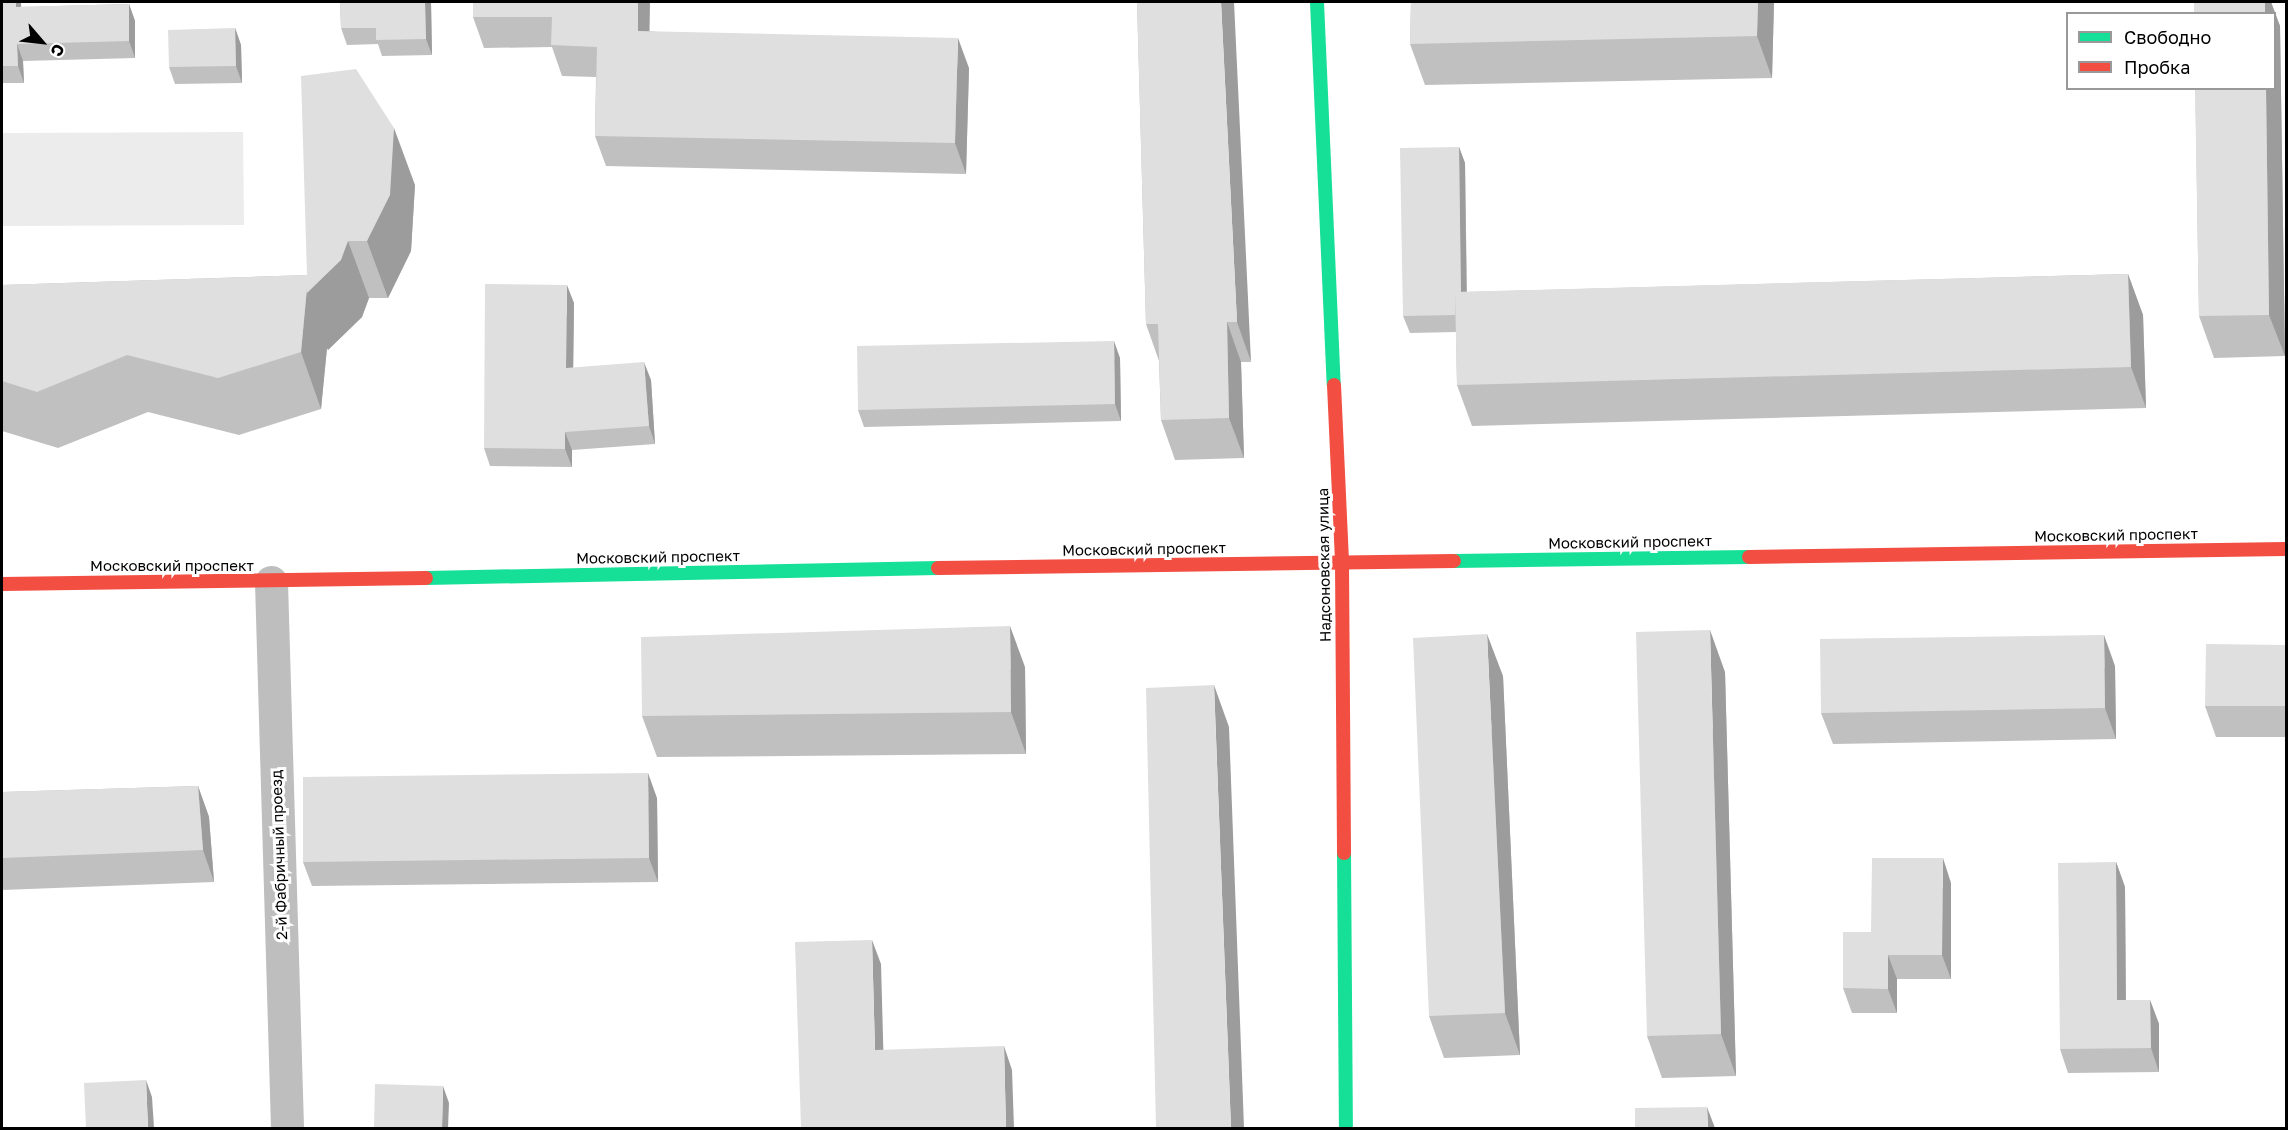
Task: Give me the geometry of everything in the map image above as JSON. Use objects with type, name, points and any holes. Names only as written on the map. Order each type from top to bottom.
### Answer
[{"type":"main road","name":"Надсоновская улица","points":[[1317,2],[1342,563],[1346,1128]]},
{"type":"main road","name":"Московский проспект","points":[[2,584],[271,582],[666,572],[2286,549]]},
{"type":"street","name":"2-й Фабричный проезд","points":[[271,582],[287,1128]]},
{"type":"shaded area","points":[[243,132],[244,225],[2,226],[2,133]]},
{"type":"building","points":[[2,2],[16,2],[16,7],[129,4],[129,41],[17,44],[18,66],[2,66]]},
{"type":"building","points":[[340,2],[425,2],[426,39],[376,40],[376,28],[341,28]]},
{"type":"building","points":[[473,2],[638,2],[638,31],[958,38],[955,143],[595,136],[597,47],[551,45],[552,17],[473,17]]},
{"type":"building","points":[[1137,2],[1221,2],[1237,322],[1227,322],[1229,418],[1161,420],[1158,324],[1146,324]]},
{"type":"building","points":[[1411,2],[1758,2],[1757,36],[1410,44]]},
{"type":"building","points":[[2194,2],[2265,2],[2265,12],[2194,12]]},
{"type":"building","points":[[235,28],[236,66],[169,67],[168,30]]},
{"type":"building","points":[[356,69],[394,128],[390,195],[367,241],[348,241],[341,260],[307,293],[307,288],[301,352],[218,378],[127,355],[37,392],[2,381],[2,285],[307,275],[301,76]]},
{"type":"building","points":[[2195,90],[2266,90],[2269,315],[2199,316]]},
{"type":"building","points":[[1459,147],[1461,292],[1455,292],[1455,315],[1403,316],[1400,148]]},
{"type":"building","points":[[2128,274],[2131,367],[1457,385],[1455,292]]},
{"type":"building","points":[[485,284],[567,285],[566,368],[644,362],[649,426],[565,432],[565,449],[484,448]]},
{"type":"building","points":[[1114,341],[1115,404],[858,410],[857,346]]},
{"type":"building","points":[[1010,626],[1011,712],[642,716],[641,637]]},
{"type":"building","points":[[1710,630],[1721,1034],[1647,1036],[1636,632]]},
{"type":"building","points":[[1487,634],[1505,1013],[1429,1016],[1413,638]]},
{"type":"building","points":[[2104,635],[2105,708],[1821,713],[1820,639]]},
{"type":"building","points":[[2206,644],[2286,645],[2286,706],[2205,706]]},
{"type":"building","points":[[1214,685],[1231,1128],[1156,1128],[1146,688]]},
{"type":"building","points":[[648,773],[649,858],[303,862],[303,777]]},
{"type":"building","points":[[198,786],[203,850],[2,858],[2,792]]},
{"type":"building","points":[[1872,858],[1943,858],[1942,955],[1888,955],[1888,989],[1843,988],[1843,932],[1871,932]]},
{"type":"building","points":[[2116,862],[2117,1000],[2150,1000],[2151,1048],[2060,1049],[2058,863]]},
{"type":"building","points":[[872,940],[875,1050],[1004,1046],[1006,1128],[801,1128],[795,942]]},
{"type":"building","points":[[146,1080],[148,1128],[86,1128],[84,1083]]},
{"type":"building","points":[[375,1084],[443,1086],[442,1128],[374,1128]]},
{"type":"building","points":[[1707,1107],[1708,1128],[1635,1128],[1635,1108]]},
{"type":"traffic: fast","points":[[1317,2],[1334,385]]},
{"type":"traffic: fast","points":[[1454,561],[1749,557]]},
{"type":"traffic: fast","points":[[426,578],[938,568]]},
{"type":"traffic: fast","points":[[1344,853],[1346,1128]]},
{"type":"traffic: jam","points":[[1334,385],[1342,563],[1344,853]]},
{"type":"traffic: jam","points":[[1749,557],[2286,549]]},
{"type":"traffic: jam","points":[[938,568],[1454,561]]},
{"type":"traffic: jam","points":[[2,584],[426,578]]}]
